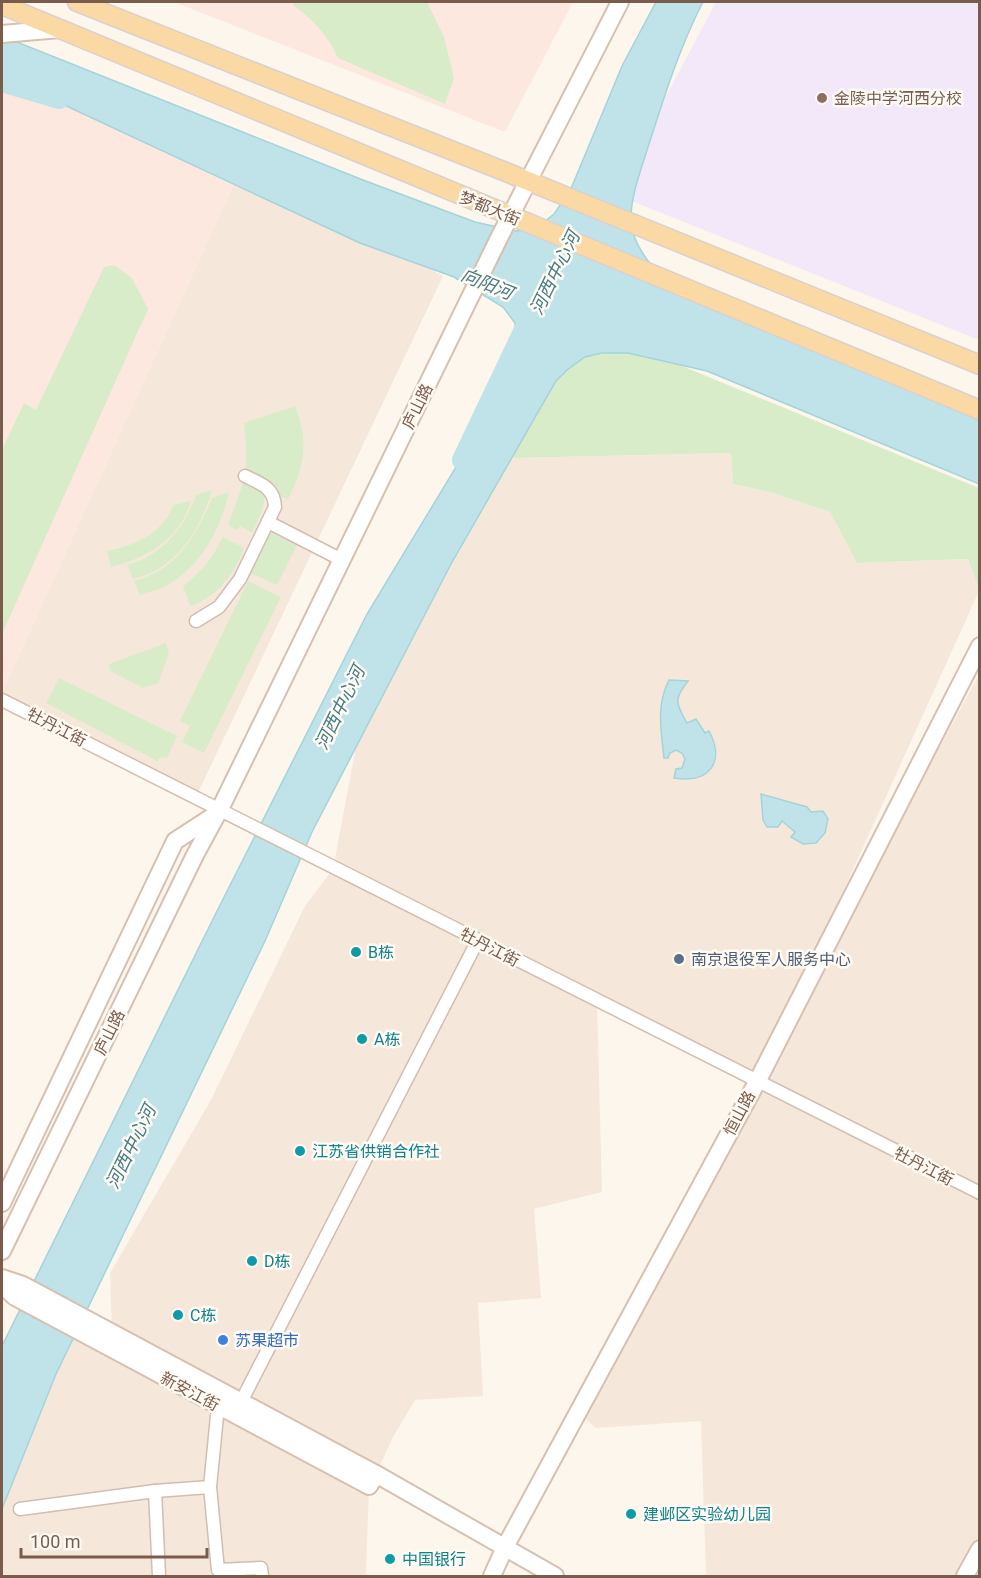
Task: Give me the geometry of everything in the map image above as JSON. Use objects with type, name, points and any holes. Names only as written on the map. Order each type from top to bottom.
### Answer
[{"type":"main road","points":[[77,2],[980,365]]},
{"type":"main road","name":"梦都大街","points":[[2,5],[980,410]]},
{"type":"street","name":"庐山路","points":[[2,1251],[195,855],[220,811],[499,238],[519,219],[536,186],[620,2]]},
{"type":"street","points":[[2,34],[60,29]]},
{"type":"street","points":[[196,621],[219,607],[240,579],[275,507],[271,490],[245,476]]},
{"type":"street","points":[[268,522],[342,560]]},
{"type":"street","name":"恒山路","points":[[492,1576],[505,1547],[757,1082],[980,646]]},
{"type":"street","name":"牡丹江街","points":[[2,700],[980,1193]]},
{"type":"street","name":"庐山路","points":[[2,1203],[174,841],[220,811]]},
{"type":"street","points":[[241,1402],[478,940]]},
{"type":"street","name":"新安江街","points":[[2,1278],[19,1291]]},
{"type":"street","name":"新安江街","points":[[2,1285],[19,1291],[97,1333],[241,1402],[376,1474],[555,1576]]},
{"type":"street","name":"新安江街","points":[[97,1333],[218,1406],[369,1486],[376,1474]]},
{"type":"street","points":[[218,1406],[210,1487],[218,1570],[261,1568],[261,1576]]},
{"type":"street","points":[[20,1509],[155,1491],[210,1487]]},
{"type":"street","points":[[155,1491],[159,1576]]},
{"type":"street","points":[[965,1576],[980,1549]]},
{"type":"shaded area","points":[[174,2],[573,2],[505,132]]},
{"type":"shaded area","name":"金陵中学河西分校","points":[[716,2],[979,2],[979,340],[614,194]]},
{"type":"shaded area","points":[[2,81],[116,115],[241,168],[2,692]]},
{"type":"shaded area","points":[[241,168],[443,276],[196,797],[2,700],[2,692]]},
{"type":"shaded area","points":[[731,453],[733,484],[770,492],[830,512],[857,563],[968,559],[979,591],[762,1071],[979,675],[980,1549],[965,1576],[706,1576],[701,1421],[596,1428],[578,1412],[756,1082],[597,1002],[602,1192],[534,1209],[541,1298],[478,1303],[483,1396],[415,1400],[393,1437],[376,1474],[112,1333],[110,1273],[211,1100],[305,906],[333,869],[378,630],[513,458]]},
{"type":"shaded area","points":[[72,1328],[369,1486],[366,1576],[2,1576],[2,1484]]},
{"type":"green space","points":[[295,2],[427,2],[444,37],[454,78],[445,104],[338,58],[319,28],[293,5]]},
{"type":"green space","points":[[114,265],[132,278],[148,309],[2,634],[2,450],[24,403],[36,410],[104,267]]},
{"type":"green space","points":[[592,329],[979,488],[979,590],[968,559],[857,563],[830,512],[770,492],[733,484],[731,453],[513,458],[554,344]]},
{"type":"green space","points":[[295,406],[302,431],[303,454],[298,476],[288,499],[277,495],[246,473],[244,423]]},
{"type":"green space","points":[[244,481],[257,488],[265,496],[262,511],[252,533],[240,526],[237,530],[228,525]]},
{"type":"green space","points":[[212,490],[194,533],[184,546],[162,567],[133,579],[127,565],[140,561],[161,547],[185,519],[196,495]]},
{"type":"green space","points":[[229,492],[216,530],[194,564],[170,583],[140,595],[134,581],[162,569],[173,560],[192,538],[212,498]]},
{"type":"green space","points":[[191,501],[179,526],[160,545],[137,558],[111,567],[107,551],[147,537],[162,524],[174,505]]},
{"type":"green space","points":[[269,532],[297,545],[277,585],[250,573]]},
{"type":"green space","points":[[223,537],[244,548],[236,567],[217,591],[190,606],[183,586],[206,564]]},
{"type":"green space","points":[[248,581],[281,597],[204,753],[182,742],[190,726],[180,721]]},
{"type":"green space","points":[[166,643],[169,653],[158,683],[143,688],[110,671],[109,664]]},
{"type":"green space","points":[[59,678],[177,736],[167,758],[162,757],[157,761],[46,703]]},
{"type":"water","points":[[656,2],[703,2],[672,73],[635,191],[631,209],[632,228],[635,239],[646,258],[661,276],[677,289],[979,420],[979,484],[707,371],[628,353],[602,353],[585,357],[556,381],[451,564],[312,832],[265,941],[56,1374],[2,1509],[2,1346],[367,614],[510,378],[518,350],[515,323],[503,307],[454,277],[360,243],[2,76],[2,36],[363,180],[475,222],[516,231],[535,229],[554,214],[570,191],[622,66]]},
{"type":"water","points":[[669,680],[688,681],[678,697],[680,711],[687,723],[696,719],[705,733],[709,731],[714,742],[715,761],[705,774],[697,778],[674,778],[676,769],[682,768],[685,759],[682,753],[676,750],[670,753],[668,758],[664,758],[661,709]]},
{"type":"water","points":[[761,794],[807,807],[811,812],[823,811],[828,819],[825,833],[816,843],[803,844],[791,837],[795,832],[782,821],[778,827],[767,827],[763,820]]},
{"type":"waterway","name":"向阳河","points":[[2,81],[59,98]]},
{"type":"waterway","name":"河西中心河","points":[[463,460],[531,317]]},
{"type":"place","name":"金陵中学河西分校","points":[[822,98]]},
{"type":"place","name":"B栋","points":[[356,952]]},
{"type":"place","name":"南京退役军人服务中心","points":[[679,959]]},
{"type":"place","name":"A栋","points":[[362,1039]]},
{"type":"place","name":"江苏省供销合作社","points":[[300,1151]]},
{"type":"place","name":"D栋","points":[[252,1261]]},
{"type":"place","name":"C栋","points":[[178,1315]]},
{"type":"place","name":"苏果超市","points":[[223,1340]]},
{"type":"place","name":"建邺区实验幼儿园","points":[[631,1514]]},
{"type":"place","name":"中国银行","points":[[390,1559]]}]
